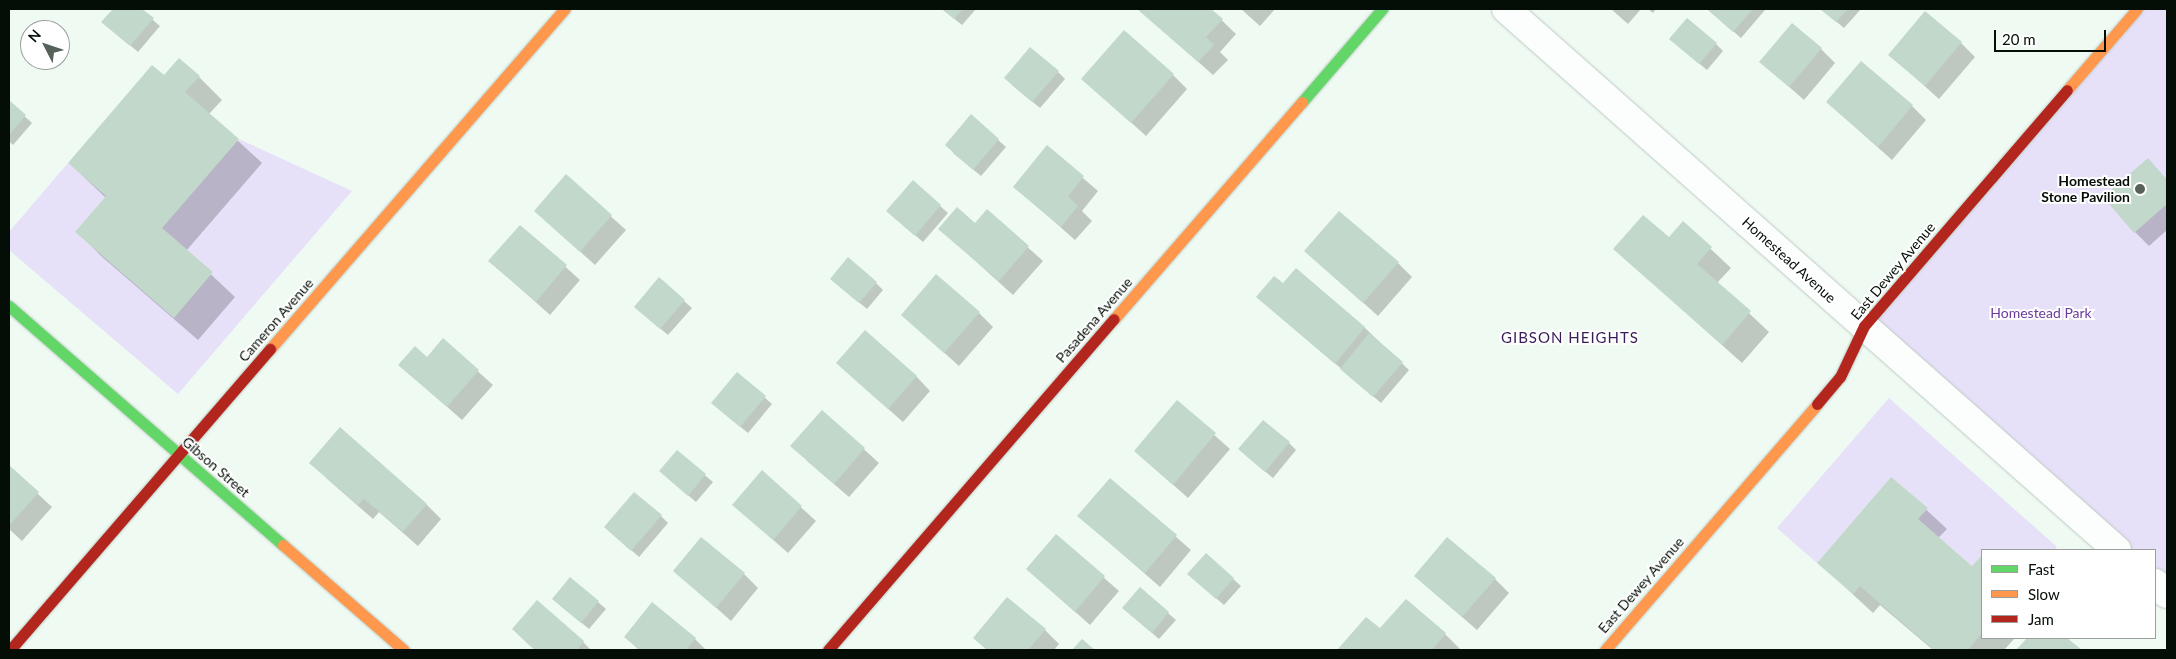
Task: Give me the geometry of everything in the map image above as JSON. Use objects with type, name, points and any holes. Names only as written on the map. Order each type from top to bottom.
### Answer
[{"type":"street","name":"Cameron Avenue","points":[[10,650],[565,9]]},
{"type":"street","name":"Pasadena Avenue","points":[[828,650],[1382,9]]},
{"type":"street","name":"Homestead Avenue","points":[[1506,9],[2117,549]]},
{"type":"street","name":"East Dewey Avenue","points":[[1605,650],[1840,377],[1864,326],[2137,9]]},
{"type":"street","name":"Gibson Street","points":[[9,306],[404,650]]},
{"type":"street","points":[[2156,584],[2167,594]]},
{"type":"green space","name":"Homestead Park","points":[[2142,9],[2167,9],[2167,594],[2156,584],[2156,549],[2116,549],[1864,326]]},
{"type":"green space","points":[[239,139],[352,191],[178,394],[9,250],[9,232],[68,163],[106,196],[75,232],[174,317],[213,272],[162,228]]},
{"type":"green space","points":[[1889,398],[2057,547],[2055,549],[1981,549],[1981,556],[1972,566],[1918,519],[1928,508],[1891,477],[1817,563],[1777,528]]},
{"type":"building","points":[[113,9],[142,9],[154,18],[130,46],[101,22]]},
{"type":"building","points":[[942,9],[963,9],[954,19]]},
{"type":"building","points":[[1137,9],[1211,9],[1223,19],[1206,37],[1214,45],[1198,62]]},
{"type":"building","points":[[1707,9],[1753,9],[1733,32]]},
{"type":"building","points":[[1820,9],[1848,9],[1836,22]]},
{"type":"building","points":[[1925,11],[1962,42],[1925,86],[1888,55]]},
{"type":"building","points":[[1687,18],[1717,43],[1699,64],[1669,39]]},
{"type":"building","points":[[1792,23],[1822,48],[1789,87],[1759,62]]},
{"type":"building","points":[[1124,30],[1174,74],[1131,123],[1081,79]]},
{"type":"building","points":[[1030,47],[1059,71],[1032,102],[1004,78]]},
{"type":"building","points":[[179,58],[200,76],[185,92],[239,139],[162,228],[213,272],[174,318],[75,232],[106,196],[68,163],[152,65],[164,75]]},
{"type":"building","points":[[1861,61],[1913,105],[1878,147],[1826,102]]},
{"type":"building","points":[[9,100],[26,115],[9,135]]},
{"type":"building","points":[[971,114],[999,139],[973,170],[945,145]]},
{"type":"building","points":[[1047,145],[1084,176],[1068,196],[1078,206],[1061,227],[1013,187]]},
{"type":"building","name":"Homestead Stone Pavilion","points":[[2148,158],[2167,180],[2167,204],[2134,233],[2103,197]]},
{"type":"building","points":[[566,174],[612,215],[580,252],[534,211]]},
{"type":"building","points":[[913,180],[941,205],[915,236],[886,211]]},
{"type":"building","points":[[957,207],[975,223],[987,209],[1029,246],[999,281],[938,229]]},
{"type":"building","points":[[1339,211],[1399,262],[1363,303],[1304,251]]},
{"type":"building","points":[[1643,215],[1669,237],[1683,221],[1712,247],[1697,264],[1751,311],[1722,345],[1613,249]]},
{"type":"building","points":[[520,225],[567,265],[536,302],[488,261]]},
{"type":"building","points":[[848,257],[877,282],[859,303],[830,279]]},
{"type":"building","points":[[1296,268],[1365,327],[1335,364],[1256,297],[1274,276],[1283,283]]},
{"type":"building","points":[[936,274],[980,312],[944,353],[901,315]]},
{"type":"building","points":[[659,277],[685,300],[660,329],[634,307]]},
{"type":"building","points":[[865,330],[917,376],[888,409],[836,363]]},
{"type":"building","points":[[1369,333],[1403,362],[1373,397],[1340,369]]},
{"type":"building","points":[[443,338],[479,370],[447,407],[398,365],[415,346],[427,357]]},
{"type":"building","points":[[737,372],[766,396],[740,427],[711,403]]},
{"type":"building","points":[[1177,400],[1216,433],[1173,485],[1134,451]]},
{"type":"building","points":[[822,410],[865,448],[834,484],[790,446]]},
{"type":"building","points":[[1263,420],[1290,442],[1265,472],[1238,449]]},
{"type":"building","points":[[340,427],[427,504],[403,532],[364,499],[358,505],[309,463]]},
{"type":"building","points":[[677,450],[706,474],[688,496],[659,471]]},
{"type":"building","points":[[9,465],[39,492],[9,526]]},
{"type":"building","points":[[762,470],[802,506],[773,540],[732,505]]},
{"type":"building","points":[[1891,477],[1928,508],[1918,519],[1972,566],[1981,556],[1981,634],[1968,650],[1934,650],[1860,586],[1853,594],[1817,563]]},
{"type":"building","points":[[1110,478],[1177,535],[1145,573],[1077,516]]},
{"type":"building","points":[[634,492],[662,515],[631,551],[604,527]]},
{"type":"building","points":[[1056,534],[1105,576],[1075,612],[1026,569]]},
{"type":"building","points":[[701,537],[745,573],[716,608],[673,571]]},
{"type":"building","points":[[1447,537],[1496,578],[1462,617],[1414,576]]},
{"type":"building","points":[[1206,553],[1234,578],[1216,599],[1187,574]]},
{"type":"building","points":[[570,577],[599,601],[581,623],[552,599]]},
{"type":"building","points":[[1140,587],[1169,612],[1152,633],[1122,608]]},
{"type":"building","points":[[1007,597],[1046,629],[1028,650],[987,650],[973,638]]},
{"type":"building","points":[[1406,599],[1446,633],[1432,650],[1337,650],[1366,617],[1380,628]]},
{"type":"building","points":[[537,600],[584,641],[577,650],[535,650],[512,629]]},
{"type":"building","points":[[652,602],[696,638],[686,650],[640,650],[624,637]]},
{"type":"building","points":[[1082,639],[1095,650],[1072,650]]},
{"type":"building","points":[[2026,639],[2068,639],[2082,650],[2016,650]]},
{"type":"traffic: fast","points":[[1302,102],[1382,9]]},
{"type":"traffic: fast","points":[[9,306],[283,545]]},
{"type":"traffic: slow","points":[[270,349],[565,9]]},
{"type":"traffic: slow","points":[[2067,90],[2137,9]]},
{"type":"traffic: slow","points":[[1114,319],[1302,102]]},
{"type":"traffic: slow","points":[[1605,650],[1817,404]]},
{"type":"traffic: slow","points":[[283,545],[404,650]]},
{"type":"traffic: jam","points":[[1817,404],[1840,377],[1864,326],[2067,90]]},
{"type":"traffic: jam","points":[[828,650],[1114,319]]},
{"type":"traffic: jam","points":[[10,650],[270,349]]},
{"type":"place","name":"Homestead Stone Pavilion","points":[[2140,189]]},
{"type":"district","name":"GIBSON HEIGHTS","points":[[1570,338]]}]
